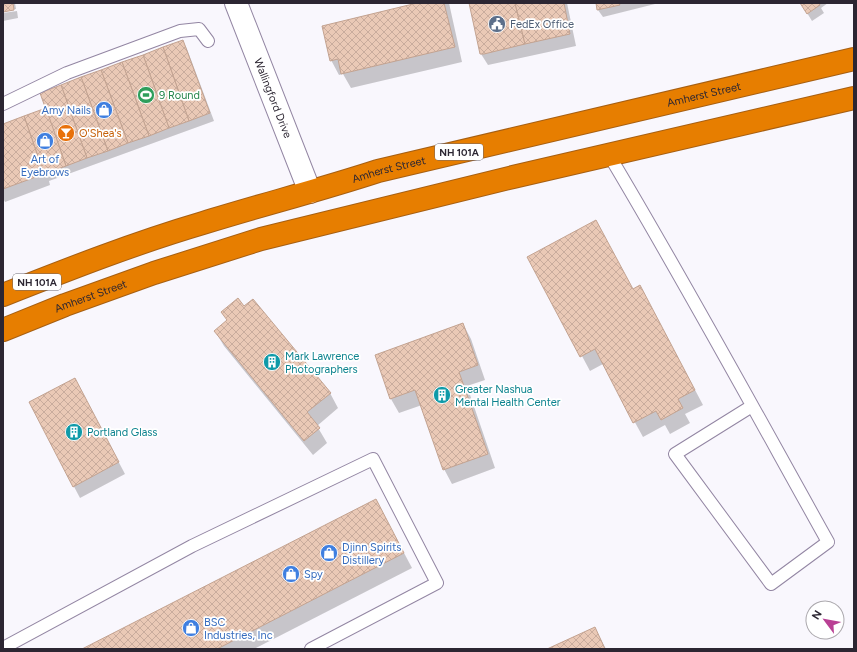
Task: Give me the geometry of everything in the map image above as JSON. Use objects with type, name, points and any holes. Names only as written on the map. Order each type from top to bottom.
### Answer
[{"type":"highway","name":"Amherst Street","points":[[3,295],[147,241],[202,223],[385,169],[854,58]]},
{"type":"highway","name":"Amherst Street","points":[[3,330],[79,300],[261,239],[414,201],[854,98]]},
{"type":"street","name":"Wallingford Drive","points":[[236,3],[310,192]]},
{"type":"lane","points":[[3,104],[67,73],[180,31],[199,29],[208,41]]},
{"type":"lane","points":[[609,155],[646,216],[828,542],[771,584],[675,454],[752,406]]},
{"type":"lane","points":[[3,648],[192,546],[373,459],[438,583],[311,649]]},
{"type":"building","points":[[3,3],[13,3],[14,10],[3,12]]},
{"type":"building","points":[[417,3],[444,3],[455,47],[341,74],[338,59],[330,61],[322,26]]},
{"type":"building","name":"FedEx Office","points":[[469,3],[515,3],[525,44],[480,54]]},
{"type":"building","points":[[515,3],[564,3],[570,34],[525,44]]},
{"type":"building","points":[[596,3],[619,3],[620,5],[597,10]]},
{"type":"building","points":[[800,3],[819,3],[820,5],[807,14]]},
{"type":"building","points":[[183,40],[210,113],[189,121],[163,47]]},
{"type":"building","points":[[163,47],[189,121],[169,128],[143,55]]},
{"type":"building","name":"9 Round","points":[[143,55],[169,128],[149,136],[122,62]]},
{"type":"building","points":[[122,62],[149,136],[128,143],[101,70]]},
{"type":"building","name":"Amy Nails","points":[[101,70],[128,143],[108,151],[81,77]]},
{"type":"building","points":[[81,77],[108,151],[87,158],[61,85]]},
{"type":"building","name":"O'Shea's","points":[[61,85],[87,158],[66,166],[40,93]]},
{"type":"building","name":"Art of Eyebrows","points":[[46,108],[66,166],[44,174],[24,116]]},
{"type":"building","points":[[24,116],[44,174],[3,189],[3,124]]},
{"type":"building","points":[[596,220],[633,289],[640,285],[695,390],[678,399],[683,408],[661,420],[656,411],[633,423],[595,349],[580,357],[527,257]]},
{"type":"building","name":"Mark Lawrence Photographers","points":[[238,298],[244,306],[253,299],[331,393],[307,412],[320,428],[304,441],[214,331],[227,320],[221,312]]},
{"type":"building","name":"Greater Nashua Mental Health Center","points":[[463,323],[478,365],[459,372],[488,454],[443,470],[415,390],[390,399],[375,355]]},
{"type":"building","name":"Portland Glass","points":[[75,378],[119,462],[73,487],[29,402]]},
{"type":"building","points":[[376,499],[404,553],[217,649],[82,649]]},
{"type":"building","points":[[595,627],[605,649],[547,649]]},
{"type":"place","name":"FedEx Office","points":[[497,24]]},
{"type":"place","name":"9 Round","points":[[146,95]]},
{"type":"place","name":"Amy Nails","points":[[104,110]]},
{"type":"place","name":"O'Shea's","points":[[66,133]]},
{"type":"place","name":"Art of Eyebrows","points":[[45,141]]},
{"type":"place","name":"Mark Lawrence Photographers","points":[[272,362]]},
{"type":"place","name":"Greater Nashua Mental Health Center","points":[[442,395]]},
{"type":"place","name":"Portland Glass","points":[[74,432]]},
{"type":"place","name":"Djinn Spirits Distillery","points":[[329,553]]},
{"type":"place","name":"Spy","points":[[291,574]]},
{"type":"place","name":"BSC Industries, Inc","points":[[191,628]]}]
